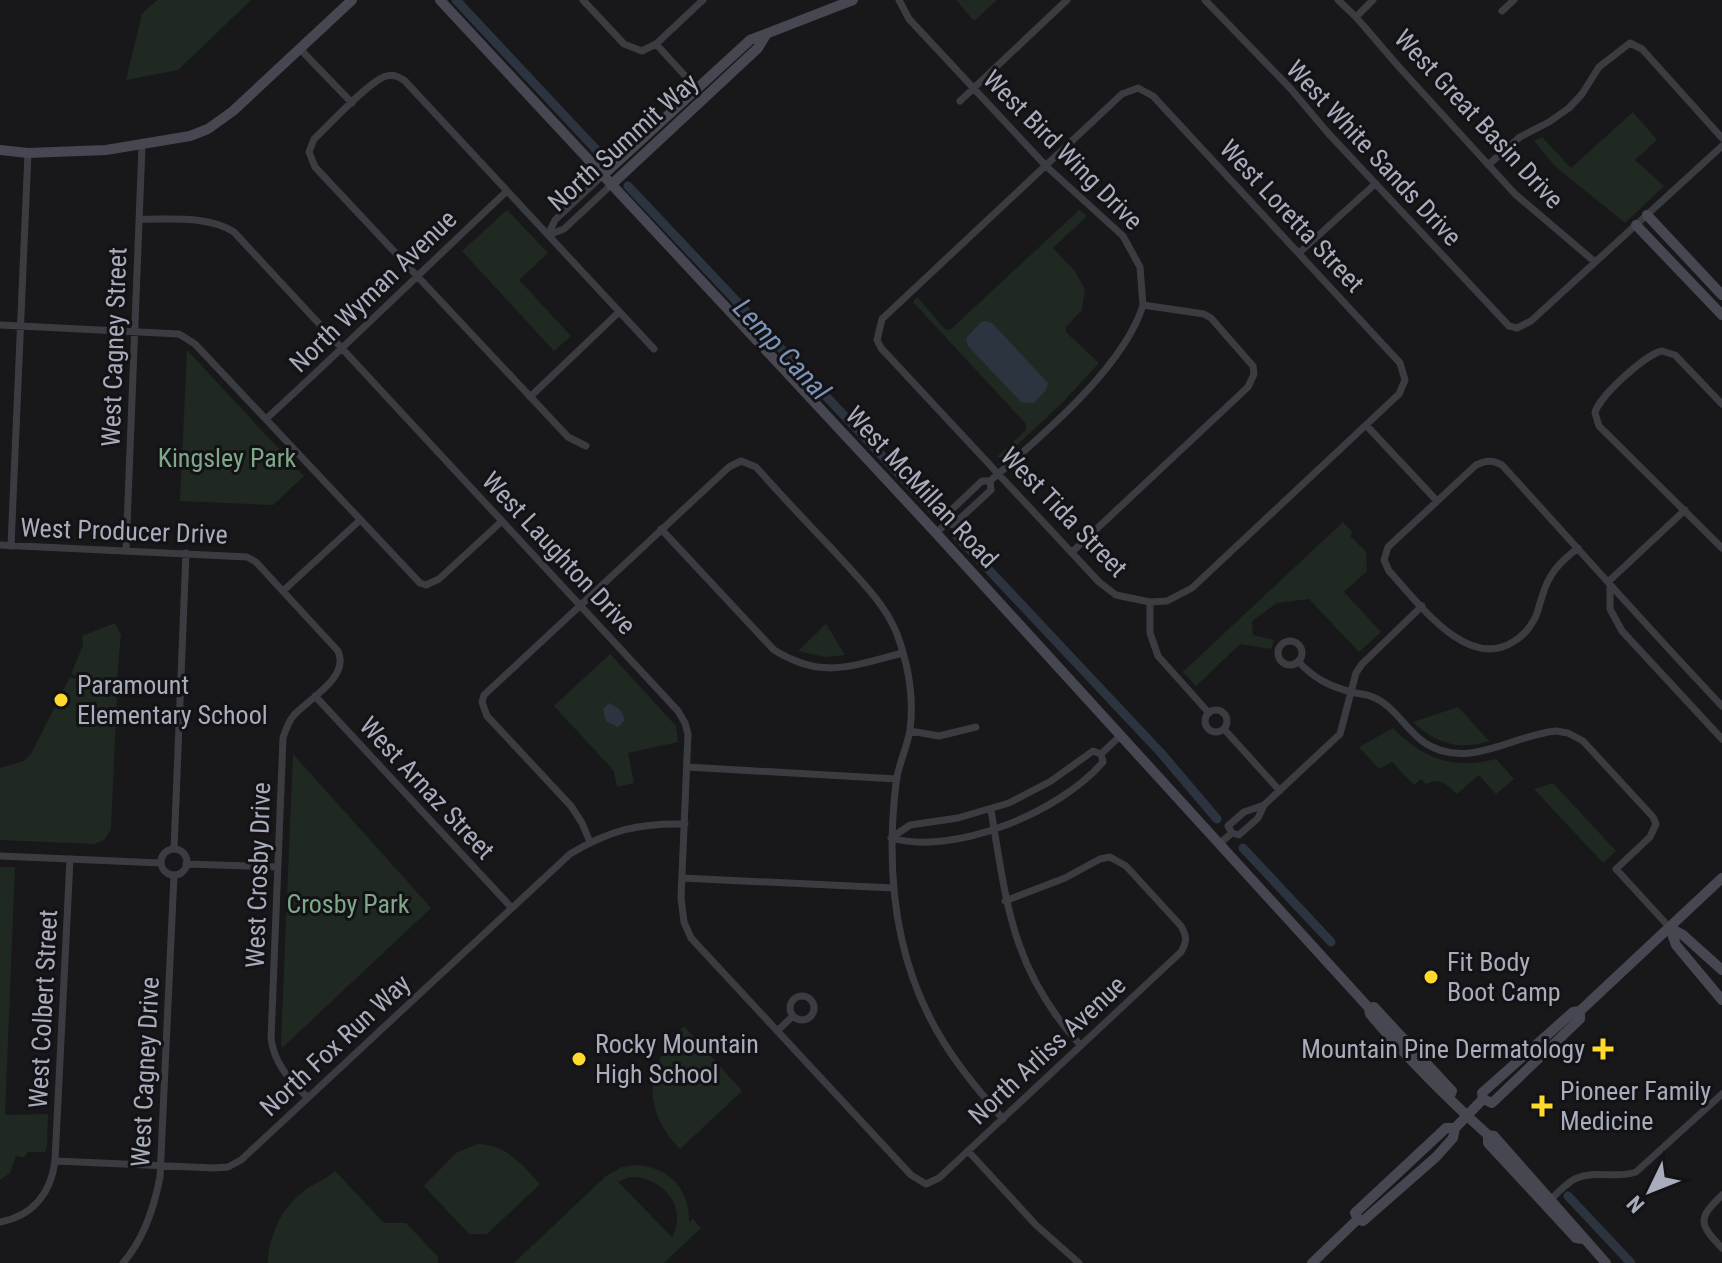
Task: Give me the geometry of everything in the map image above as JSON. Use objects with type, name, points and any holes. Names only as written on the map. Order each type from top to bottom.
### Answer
[{"type":"main road","points":[[0,150],[70,153],[142,146],[208,129],[233,111],[352,0]]},
{"type":"main road","name":"West McMillan Road","points":[[440,0],[1220,843],[1369,1008],[1373,1018],[1415,1066],[1443,1096],[1449,1098],[1488,1135],[1494,1136],[1606,1263]]},
{"type":"main road","name":"North Summit Way","points":[[602,176],[750,40],[853,0]]},
{"type":"main road","name":"North Summit Way","points":[[611,185],[758,48],[766,35]]},
{"type":"main road","points":[[1647,215],[1722,296]]},
{"type":"main road","points":[[1636,225],[1722,315]]},
{"type":"main road","points":[[1315,1262],[1358,1219],[1355,1213],[1446,1128],[1455,1128],[1483,1099],[1492,1103],[1580,1019],[1580,1011],[1722,878]]},
{"type":"main road","points":[[1670,928],[1683,935],[1722,970]]},
{"type":"main road","points":[[1670,928],[1676,945],[1722,1000]]},
{"type":"main road","name":"West McMillan Road","points":[[1488,1135],[1488,1143],[1576,1238],[1583,1239]]},
{"type":"street","points":[[583,0],[624,44],[642,51],[656,44],[703,0]]},
{"type":"street","name":"West Bird Wing Drive","points":[[899,0],[909,19],[1046,166],[1131,245],[1142,278],[1143,305]]},
{"type":"street","points":[[960,101],[1067,0]]},
{"type":"street","name":"West Great Basin Drive","points":[[1338,0],[1515,194],[1595,262]]},
{"type":"street","points":[[1356,17],[1373,0]]},
{"type":"street","points":[[1502,11],[1514,0]]},
{"type":"street","name":"West White Sands Drive","points":[[1210,2],[1501,321],[1517,328],[1531,321],[1595,262]]},
{"type":"street","points":[[1488,165],[1520,137],[1569,108],[1599,67],[1630,43],[1642,49],[1722,138]]},
{"type":"street","points":[[656,44],[705,98]]},
{"type":"street","points":[[300,49],[352,103]]},
{"type":"street","points":[[586,446],[568,437],[315,167],[309,152],[314,139],[377,80],[390,75],[405,81],[654,349]]},
{"type":"street","name":"West Loretta Street","points":[[1046,166],[1122,94],[1138,88],[1153,96],[1400,363],[1405,380],[1399,394],[1366,425]]},
{"type":"street","name":"West Cagney Street","points":[[126,551],[142,146]]},
{"type":"street","points":[[1595,262],[1722,146]]},
{"type":"street","points":[[11,546],[28,153]]},
{"type":"street","name":"West Tida Street","points":[[1046,166],[882,319],[877,340],[881,348],[1099,582],[1116,595],[1150,602]]},
{"type":"street","name":"North Summit Way","points":[[548,235],[555,220],[602,176]]},
{"type":"street","points":[[1299,253],[1375,184]]},
{"type":"street","name":"North Summit Way","points":[[548,235],[564,229],[611,185]]},
{"type":"street","name":"North Wyman Avenue","points":[[266,419],[507,191]]},
{"type":"street","name":"West Laughton Drive","points":[[139,219],[208,221],[224,225],[234,232],[580,605],[685,723],[688,734],[681,898],[684,922],[691,938],[911,1175],[926,1184]]},
{"type":"street","points":[[1712,306],[1722,296]]},
{"type":"street","points":[[936,533],[948,522],[953,525],[991,490],[990,481],[1069,408],[1120,351],[1143,305],[1204,314],[1211,318],[1250,359],[1254,374],[1248,387],[1072,552]]},
{"type":"street","points":[[530,397],[619,312]]},
{"type":"street","points":[[0,325],[179,334],[195,344],[414,579],[426,585],[439,579],[502,521]]},
{"type":"street","points":[[1722,404],[1675,355],[1662,351],[1650,355],[1600,401],[1595,413],[1599,426],[1722,548]]},
{"type":"street","points":[[1209,713],[1158,656],[1150,633],[1150,602],[1167,601],[1192,588],[1366,425],[1437,501]]},
{"type":"street","points":[[1578,548],[1555,567],[1536,616],[1522,636],[1506,646],[1475,647],[1449,634],[1389,571],[1384,560],[1388,547],[1476,465],[1488,460],[1502,465],[1578,548],[1609,585],[1722,706]]},
{"type":"street","points":[[590,842],[571,806],[487,716],[482,702],[489,689],[729,467],[741,461],[756,467],[874,595],[888,615],[903,653],[909,682],[910,731],[897,779],[891,838],[893,888],[902,941],[936,1030],[971,1083],[1003,1119]]},
{"type":"street","points":[[1685,510],[1609,585],[1610,609],[1622,631],[1722,739]]},
{"type":"street","points":[[283,591],[359,521]]},
{"type":"street","points":[[661,529],[774,650],[791,660],[810,668],[831,668],[903,653]]},
{"type":"street","name":"West Producer Drive","points":[[0,545],[247,557],[256,562],[338,651],[342,662]]},
{"type":"street","points":[[174,849],[186,553]]},
{"type":"street","points":[[1264,805],[1258,818],[1239,835],[1232,833],[1228,826],[1244,812],[1264,805],[1340,734],[1356,673],[1422,606]]},
{"type":"street","points":[[1298,661],[1319,681],[1382,701],[1412,734],[1445,753],[1464,755],[1546,732],[1568,733],[1583,741],[1649,812],[1656,824],[1650,837],[1616,869],[1670,928]]},
{"type":"street","name":"West Crosby Drive","points":[[308,1098],[280,1069],[273,1055],[271,1039],[283,738],[294,715],[338,673],[342,662]]},
{"type":"street","name":"West Arnaz Street","points":[[315,696],[511,907]]},
{"type":"street","points":[[1216,710],[1223,713],[1227,719],[1224,729],[1218,733],[1208,729],[1205,719],[1209,713],[1216,710]]},
{"type":"street","points":[[910,731],[939,736],[976,727]]},
{"type":"street","points":[[1224,729],[1280,791]]},
{"type":"street","points":[[1101,754],[1119,737]]},
{"type":"street","points":[[891,838],[910,825],[991,810],[1051,781],[1093,751],[1101,754]]},
{"type":"street","points":[[891,838],[912,844],[942,841],[994,828],[1053,802],[1093,774],[1103,762],[1101,754]]},
{"type":"street","points":[[687,767],[897,779]]},
{"type":"street","points":[[991,810],[1005,901],[1015,939],[1032,979],[1062,1025],[1081,1046]]},
{"type":"street","name":"North Fox Run Way","points":[[55,1161],[228,1167],[241,1160],[549,872],[590,842],[626,828],[654,823],[685,824]]},
{"type":"street","points":[[1220,843],[1232,833]]},
{"type":"street","points":[[174,849],[183,853],[186,864],[183,871],[174,875],[165,871],[161,863],[165,853],[174,849]]},
{"type":"street","points":[[0,856],[161,863]]},
{"type":"street","name":"North Arliss Avenue","points":[[926,1184],[939,1178],[1181,952],[1186,938],[1181,926],[1126,866],[1110,857],[1005,901]]},
{"type":"street","name":"West Colbert Street","points":[[55,1161],[70,859]]},
{"type":"street","points":[[186,864],[278,867]]},
{"type":"street","name":"West Cagney Drive","points":[[123,1263],[133,1252],[155,1206],[162,1166],[174,875]]},
{"type":"street","points":[[682,878],[893,888]]},
{"type":"street","points":[[777,1031],[793,1016]]},
{"type":"street","points":[[1551,1199],[1574,1179],[1585,1175],[1624,1176],[1636,1172],[1722,1094]]},
{"type":"street","points":[[968,1151],[1036,1225],[1079,1263]]},
{"type":"street","points":[[0,1222],[18,1217],[41,1199],[53,1178],[55,1161]]},
{"type":"street","points":[[1722,1195],[1707,1209],[1703,1219],[1706,1232],[1722,1248]]},
{"type":"green space","points":[[157,0],[251,0],[178,70],[126,80],[142,14]]},
{"type":"green space","points":[[956,0],[997,0],[974,21]]},
{"type":"green space","points":[[1633,112],[1657,140],[1635,160],[1664,186],[1625,223],[1555,166],[1534,141],[1542,137],[1571,168]]},
{"type":"green space","points":[[507,210],[548,253],[519,280],[571,336],[554,351],[462,251]]},
{"type":"green space","points":[[1079,210],[1087,216],[1053,248],[1074,270],[1085,289],[1082,310],[1066,327],[1066,332],[1099,363],[1062,403],[1003,458],[997,457],[1026,430],[1026,424],[913,302],[917,297],[945,329],[950,330]]},
{"type":"green space","name":"Kingsley Park","points":[[187,350],[304,476],[273,505],[180,501]]},
{"type":"green space","points":[[1343,522],[1353,533],[1350,536],[1366,552],[1367,571],[1344,592],[1381,632],[1359,652],[1309,599],[1277,603],[1252,621],[1253,635],[1274,640],[1271,649],[1240,644],[1196,686],[1183,672]]},
{"type":"green space","points":[[115,623],[121,635],[116,689],[71,674],[83,645],[82,636]]},
{"type":"green space","points":[[826,624],[845,655],[825,657],[798,651]]},
{"type":"green space","points":[[610,654],[676,726],[678,742],[628,753],[634,783],[617,787],[614,771],[554,706]]},
{"type":"green space","points":[[70,677],[117,692],[111,829],[104,840],[94,844],[0,840],[0,768],[24,761],[31,754]]},
{"type":"green space","points":[[1458,707],[1489,741],[1468,745],[1448,743],[1430,735],[1413,722]]},
{"type":"green space","points":[[1393,728],[1416,747],[1440,759],[1466,763],[1496,759],[1514,779],[1496,794],[1479,775],[1457,794],[1439,782],[1426,784],[1421,779],[1414,785],[1392,762],[1379,769],[1359,747]]},
{"type":"green space","name":"Crosby Park","points":[[293,754],[431,908],[282,1048],[281,1042]]},
{"type":"green space","points":[[1553,783],[1616,851],[1603,863],[1534,789]]},
{"type":"green space","points":[[0,867],[15,867],[5,1115],[48,1114],[45,1152],[16,1156],[10,1173],[0,1180]]},
{"type":"green space","points":[[684,1026],[742,1091],[680,1149],[658,1118],[653,1087],[655,1071],[662,1056]]},
{"type":"green space","points":[[478,1144],[505,1152],[540,1184],[487,1234],[469,1234],[424,1186],[456,1153]]},
{"type":"green space","points":[[622,1167],[649,1167],[676,1182],[686,1200],[689,1222],[693,1219],[701,1228],[664,1263],[514,1263],[606,1176]],"holes":[[[629,1177],[641,1178],[661,1187],[674,1204],[677,1214],[672,1237],[618,1182]]]},
{"type":"green space","points":[[335,1171],[384,1223],[406,1223],[438,1257],[438,1263],[268,1263],[271,1241],[285,1211],[299,1195]]},
{"type":"water","points":[[981,322],[992,323],[1048,383],[1034,403],[1021,402],[968,346],[966,338]]},
{"type":"water","points":[[609,703],[624,716],[625,720],[618,727],[606,721],[603,709]]},
{"type":"waterway","name":"Lemp Canal","points":[[456,0],[604,158]]},
{"type":"waterway","name":"Lemp Canal","points":[[628,186],[935,512]]},
{"type":"waterway","name":"Lemp Canal","points":[[956,535],[1161,753],[1217,819]]},
{"type":"waterway","name":"Lemp Canal","points":[[1243,848],[1331,942]]},
{"type":"waterway","name":"Lemp Canal","points":[[1568,1196],[1631,1263]]},
{"type":"place","name":"Paramount Elementary School","points":[[61,700]]},
{"type":"place","name":"Fit Body Boot Camp","points":[[1431,977]]},
{"type":"place","name":"Mountain Pine Dermatology","points":[[1603,1049]]},
{"type":"place","name":"Rocky Mountain High School","points":[[579,1059]]},
{"type":"place","name":"Pioneer Family Medicine","points":[[1542,1106]]}]
